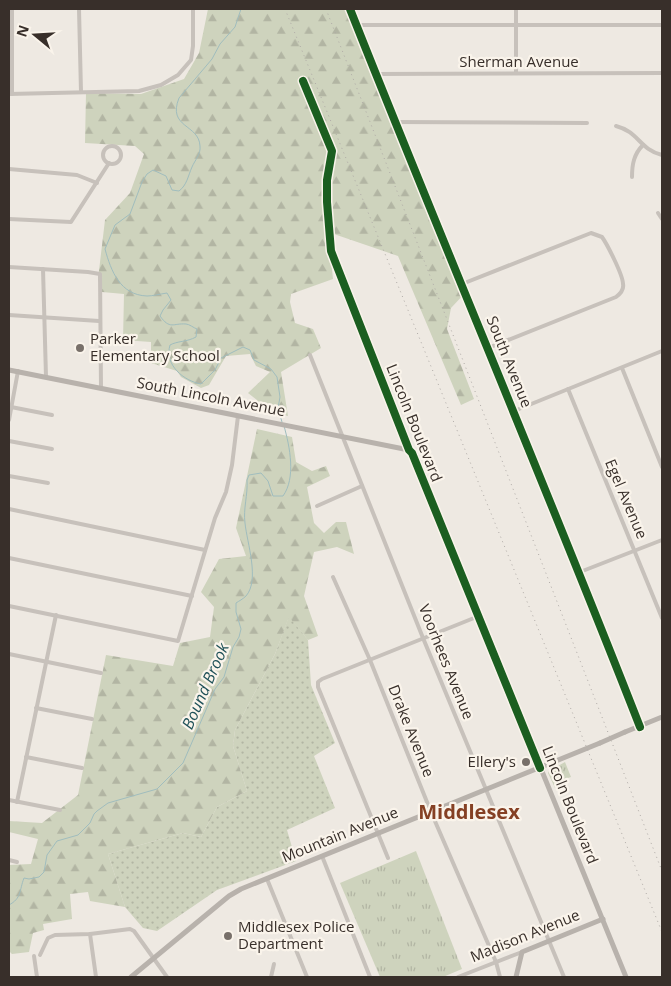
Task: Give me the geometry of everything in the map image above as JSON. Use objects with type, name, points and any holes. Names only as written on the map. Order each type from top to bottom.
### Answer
[{"type":"street","points":[[12,9],[10,94],[139,91],[155,88],[178,75],[190,60],[193,46],[193,9]]},
{"type":"street","points":[[79,9],[81,92]]},
{"type":"street","name":"South Avenue","points":[[350,9],[580,572],[640,726]]},
{"type":"street","points":[[516,9],[516,74]]},
{"type":"street","points":[[357,25],[662,25]]},
{"type":"street","name":"Sherman Avenue","points":[[376,74],[662,73]]},
{"type":"street","name":"Lincoln Boulevard","points":[[303,81],[332,151],[327,180],[326,202],[331,251],[409,450],[412,453],[626,977]]},
{"type":"street","points":[[395,122],[587,123]]},
{"type":"street","points":[[616,126],[631,132],[646,148],[662,155]]},
{"type":"street","points":[[632,176],[634,158],[643,145]]},
{"type":"street","points":[[115,146],[121,152],[121,157],[118,162],[109,163],[104,157],[104,152],[107,148],[115,146]]},
{"type":"street","points":[[9,219],[71,222],[109,163]]},
{"type":"street","points":[[9,169],[77,175],[97,183]]},
{"type":"street","points":[[658,213],[662,219]]},
{"type":"street","points":[[462,284],[591,233],[602,237],[624,284],[620,294],[616,297],[488,348]]},
{"type":"street","points":[[9,267],[43,268],[100,274],[101,388]]},
{"type":"street","points":[[43,268],[46,377]]},
{"type":"street","points":[[9,315],[99,321]]},
{"type":"street","points":[[514,412],[662,351]]},
{"type":"street","name":"Voorhees Avenue","points":[[310,355],[423,638],[564,977]]},
{"type":"street","points":[[622,368],[662,467]]},
{"type":"street","name":"South Lincoln Avenue","points":[[9,370],[409,450]]},
{"type":"street","points":[[9,420],[18,372]]},
{"type":"street","name":"Egel Avenue","points":[[568,389],[662,618]]},
{"type":"street","points":[[11,406],[52,415]]},
{"type":"street","points":[[9,606],[178,641],[215,518],[226,492],[232,465],[238,416]]},
{"type":"street","points":[[9,441],[52,450]]},
{"type":"street","points":[[9,476],[48,483]]},
{"type":"street","points":[[317,506],[362,486]]},
{"type":"street","points":[[9,509],[205,550]]},
{"type":"street","points":[[580,572],[662,540]]},
{"type":"street","points":[[9,558],[192,596]]},
{"type":"street","name":"Drake Avenue","points":[[333,577],[370,660],[431,812],[496,962],[500,977]]},
{"type":"street","points":[[17,802],[56,616]]},
{"type":"street","points":[[388,858],[318,687],[318,682],[479,616]]},
{"type":"street","points":[[9,654],[101,673]]},
{"type":"street","points":[[36,708],[92,719]]},
{"type":"street","name":"Mountain Avenue","points":[[131,977],[229,896],[267,878],[662,717]]},
{"type":"street","points":[[26,756],[82,768]]},
{"type":"street","points":[[9,800],[60,810]]},
{"type":"street","points":[[322,856],[370,977]]},
{"type":"street","points":[[9,860],[17,862]]},
{"type":"street","points":[[267,878],[307,977]]},
{"type":"street","name":"Madison Avenue","points":[[458,977],[602,919]]},
{"type":"street","points":[[40,955],[48,938],[55,935],[90,934],[124,928],[130,929],[134,931],[167,977]]},
{"type":"street","points":[[90,934],[96,977]]},
{"type":"street","points":[[516,977],[522,952]]},
{"type":"street","points":[[34,956],[37,977]]},
{"type":"street","points":[[271,977],[274,964]]},
{"type":"green space","points":[[208,9],[350,9],[466,292],[451,308],[447,329],[474,399],[461,405],[398,256],[328,232],[333,279],[291,294],[290,302],[295,323],[313,329],[321,348],[281,372],[288,416],[257,409],[257,400],[248,393],[270,372],[256,366],[250,354],[226,356],[209,385],[201,388],[181,377],[177,371],[151,363],[151,342],[123,340],[124,294],[102,292],[98,279],[105,220],[130,193],[144,154],[135,146],[85,143],[86,93],[141,94],[184,79],[199,53]]},
{"type":"green space","points":[[257,429],[292,437],[296,462],[312,471],[326,466],[330,476],[307,487],[314,523],[324,533],[336,522],[346,522],[354,554],[337,547],[314,552],[304,596],[318,636],[308,640],[289,617],[275,654],[235,730],[233,746],[247,791],[217,807],[201,837],[183,833],[108,854],[125,907],[90,901],[88,892],[70,894],[72,919],[43,924],[44,930],[33,933],[29,952],[12,954],[9,951],[9,865],[31,864],[38,839],[9,832],[9,821],[42,823],[78,795],[106,655],[173,666],[180,643],[210,637],[214,607],[201,592],[219,559],[246,556],[236,528]]},
{"type":"green space","points":[[289,616],[308,640],[311,685],[335,743],[314,756],[335,808],[287,830],[296,861],[217,890],[157,931],[143,928],[125,907],[108,854],[183,833],[201,837],[217,807],[247,791],[233,746],[235,730],[275,654]]},
{"type":"green space","points":[[565,762],[571,777],[559,781],[560,786],[555,788],[548,773]]},
{"type":"green space","points":[[416,851],[462,969],[443,977],[380,977],[340,883]]},
{"type":"waterway","name":"Bound Brook","points":[[241,9],[235,27],[220,44],[212,59],[179,98],[176,108],[177,115],[180,121],[195,133],[200,146],[199,154],[186,183],[179,191],[172,190],[166,176],[153,170],[147,174],[130,214],[115,225],[105,249],[110,265],[123,286],[138,295],[147,296],[167,293],[171,300],[160,316],[163,320],[172,325],[187,324],[197,329],[196,337],[170,345],[170,359],[182,376],[201,384],[215,370],[221,358],[243,347],[250,350],[254,360],[271,369],[277,377],[280,397],[278,408],[282,422]]},
{"type":"waterway","name":"Bound Brook","points":[[9,905],[20,894],[24,878],[39,877],[44,872],[47,855],[57,841],[78,835],[90,823],[94,814],[108,803],[157,789],[183,763],[215,689],[224,677],[233,647],[241,629],[236,612],[236,603],[246,596],[252,581],[252,561],[245,518],[247,480],[249,475],[261,473],[268,481],[273,496],[283,496],[287,489],[291,462],[284,426]]},
{"type":"railway","points":[[285,9],[662,932]]},
{"type":"railway","points":[[326,9],[662,871]]},
{"type":"cycle path","points":[[350,9],[640,727]]},
{"type":"cycle path","points":[[303,81],[332,151],[327,180],[331,251],[409,450],[412,453],[540,768]]},
{"type":"place","name":"Parker Elementary School","points":[[80,348]]},
{"type":"place","name":"Ellery's","points":[[526,762]]},
{"type":"place","name":"Middlesex Police Department","points":[[228,936]]},
{"type":"district","name":"Middlesex","points":[[469,812]]}]
